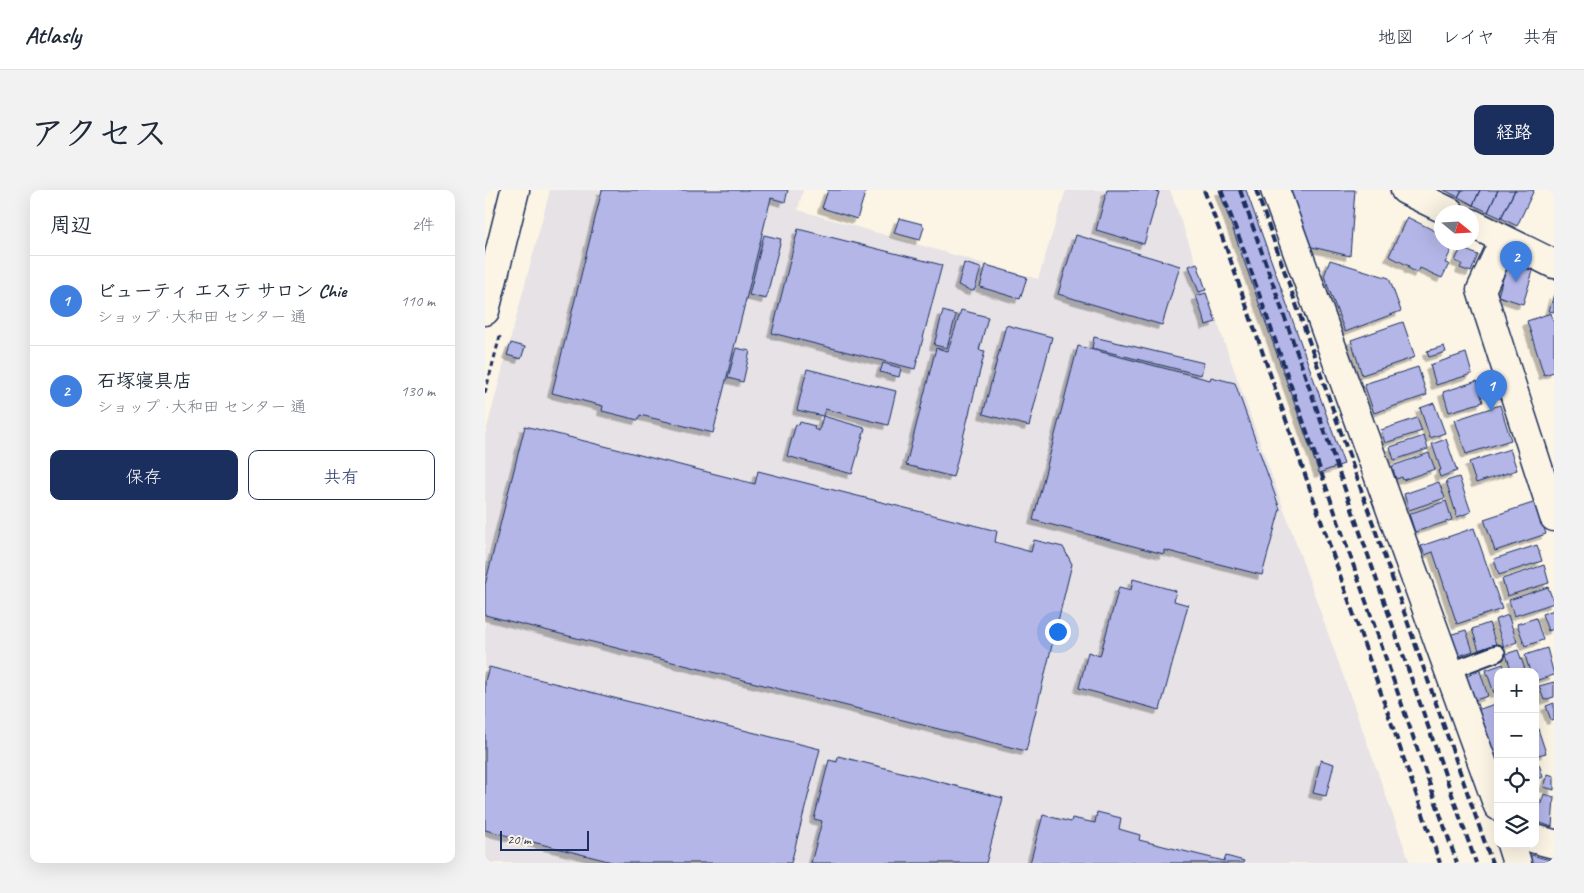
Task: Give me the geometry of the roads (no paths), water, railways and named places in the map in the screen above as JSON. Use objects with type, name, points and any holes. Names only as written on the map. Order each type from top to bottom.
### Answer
[{"type":"street","points":[[485,311],[515,190]]},
{"type":"street","points":[[1275,190],[1497,803]]},
{"type":"street","points":[[1405,190],[1436,205]]},
{"type":"street","points":[[1479,227],[1554,264]]},
{"type":"street","points":[[1505,240],[1481,290],[1554,517]]},
{"type":"street","points":[[1539,840],[1554,844]]},
{"type":"street","points":[[1512,848],[1517,863]]},
{"type":"lane","points":[[1449,671],[1497,654]]},
{"type":"railway","points":[[1204,190],[1227,250],[1440,863]]},
{"type":"railway","points":[[1221,190],[1242,245],[1457,863]]},
{"type":"railway","points":[[1240,190],[1476,863]]},
{"type":"railway","points":[[1256,190],[1492,863]]},
{"type":"place","name":"石塚寝具店","points":[[1516,282]]},
{"type":"place","name":"ビューティ エステ サロン Chie","points":[[1491,411]]}]
